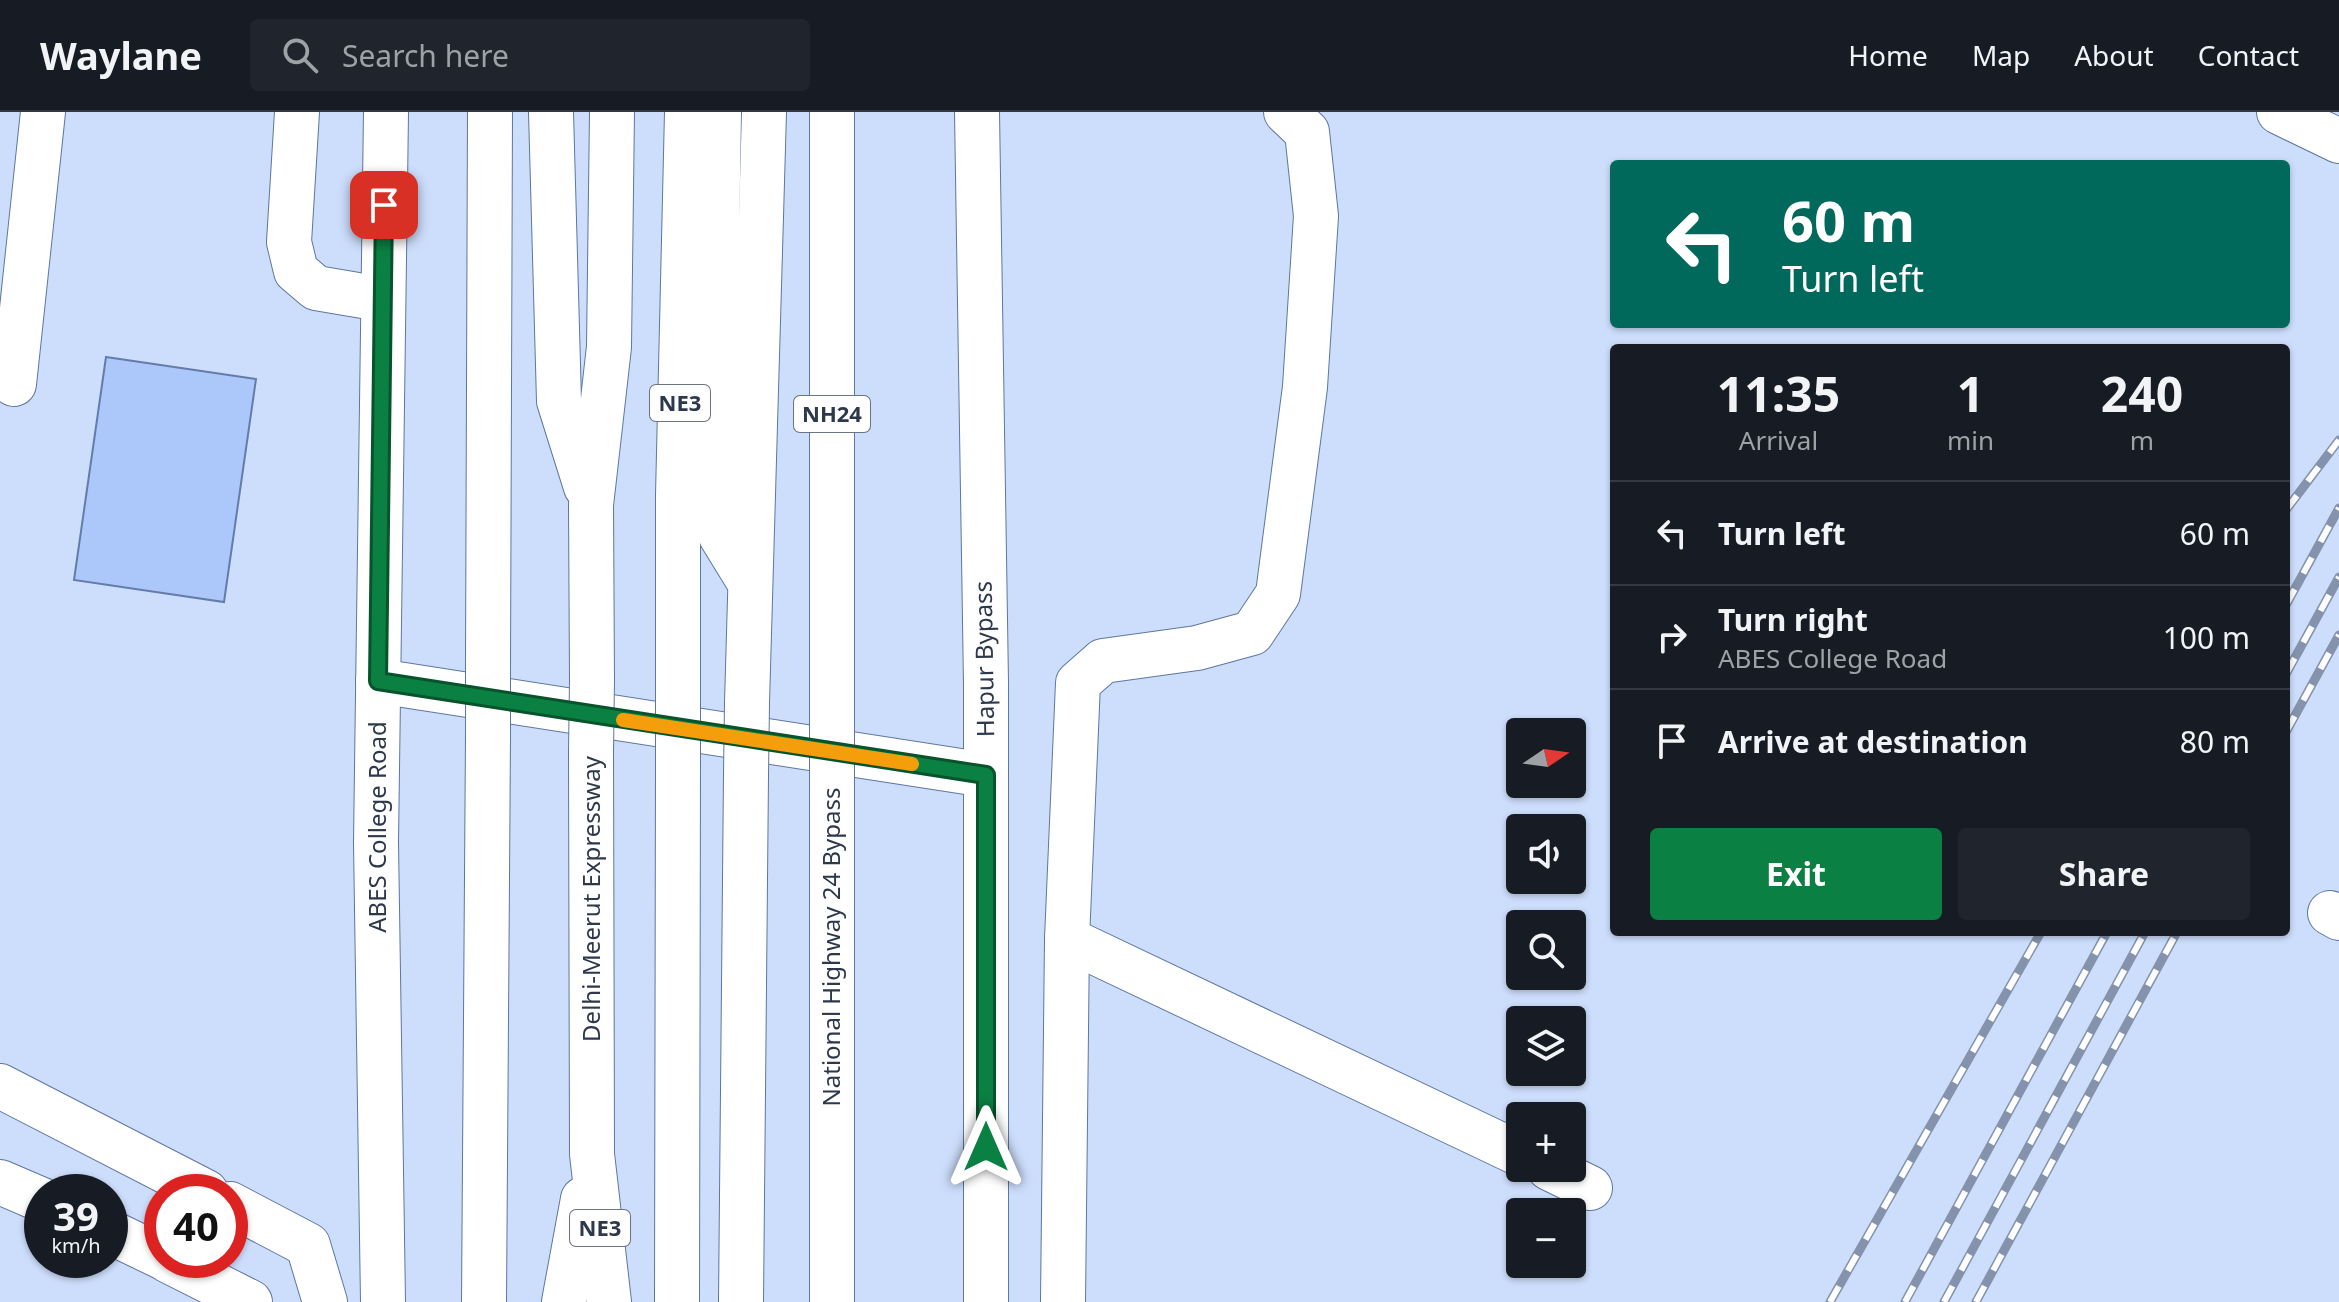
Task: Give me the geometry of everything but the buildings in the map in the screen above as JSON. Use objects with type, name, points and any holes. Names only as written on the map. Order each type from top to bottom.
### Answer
[{"type":"main road","points":[[14,384],[43,112]]},
{"type":"main road","points":[[297,112],[289,242],[296,271],[316,288],[381,299]]},
{"type":"main road","name":"ABES College Road","points":[[383,1302],[378,681],[386,112]]},
{"type":"main road","points":[[484,1302],[490,112]]},
{"type":"main road","points":[[551,112],[559,401],[591,505]]},
{"type":"main road","name":"Delhi-Meerut Expressway","points":[[609,1302],[592,1154],[591,505],[609,347],[612,112]]},
{"type":"main road","name":"NE3","points":[[677,1302],[678,496],[687,112]]},
{"type":"main road","points":[[719,112],[713,501],[721,536],[748,580]]},
{"type":"main road","points":[[741,1302],[748,580],[764,112]]},
{"type":"main road","name":"National Highway 24 Bypass","points":[[832,112],[832,1302]]},
{"type":"main road","name":"Hapur Bypass","points":[[977,112],[986,775],[986,1302]]},
{"type":"main road","points":[[1063,1302],[1067,939],[1078,683],[1103,661],[1197,648],[1252,633],[1278,594],[1305,387],[1316,216],[1307,132],[1286,112]]},
{"type":"main road","points":[[2279,112],[2339,141]]},
{"type":"main road","points":[[378,681],[986,775]]},
{"type":"main road","points":[[1067,939],[1506,1147]]},
{"type":"main road","points":[[0,1086],[171,1174]]},
{"type":"main road","points":[[564,1302],[592,1154]]},
{"type":"main road","points":[[0,1182],[24,1192]]},
{"type":"main road","points":[[1578,1182],[1590,1188]]},
{"type":"main road","points":[[248,1213],[308,1245],[325,1302]]},
{"type":"main road","points":[[203,1278],[250,1302]]},
{"type":"railway","points":[[2290,505],[2339,440]]},
{"type":"railway","points":[[2290,598],[2339,508]]},
{"type":"railway","points":[[2290,667],[2339,577]]},
{"type":"railway","points":[[2290,725],[2339,635]]},
{"type":"railway","points":[[1830,1302],[2039,936]]},
{"type":"railway","points":[[1905,1302],[2105,936]]},
{"type":"railway","points":[[1944,1302],[2143,936]]},
{"type":"railway","points":[[1976,1302],[2175,936]]},
{"type":"slow traffic","points":[[623,720],[912,764]]},
{"type":"route","points":[[384,205],[378,681],[986,775],[986,1147]]}]
